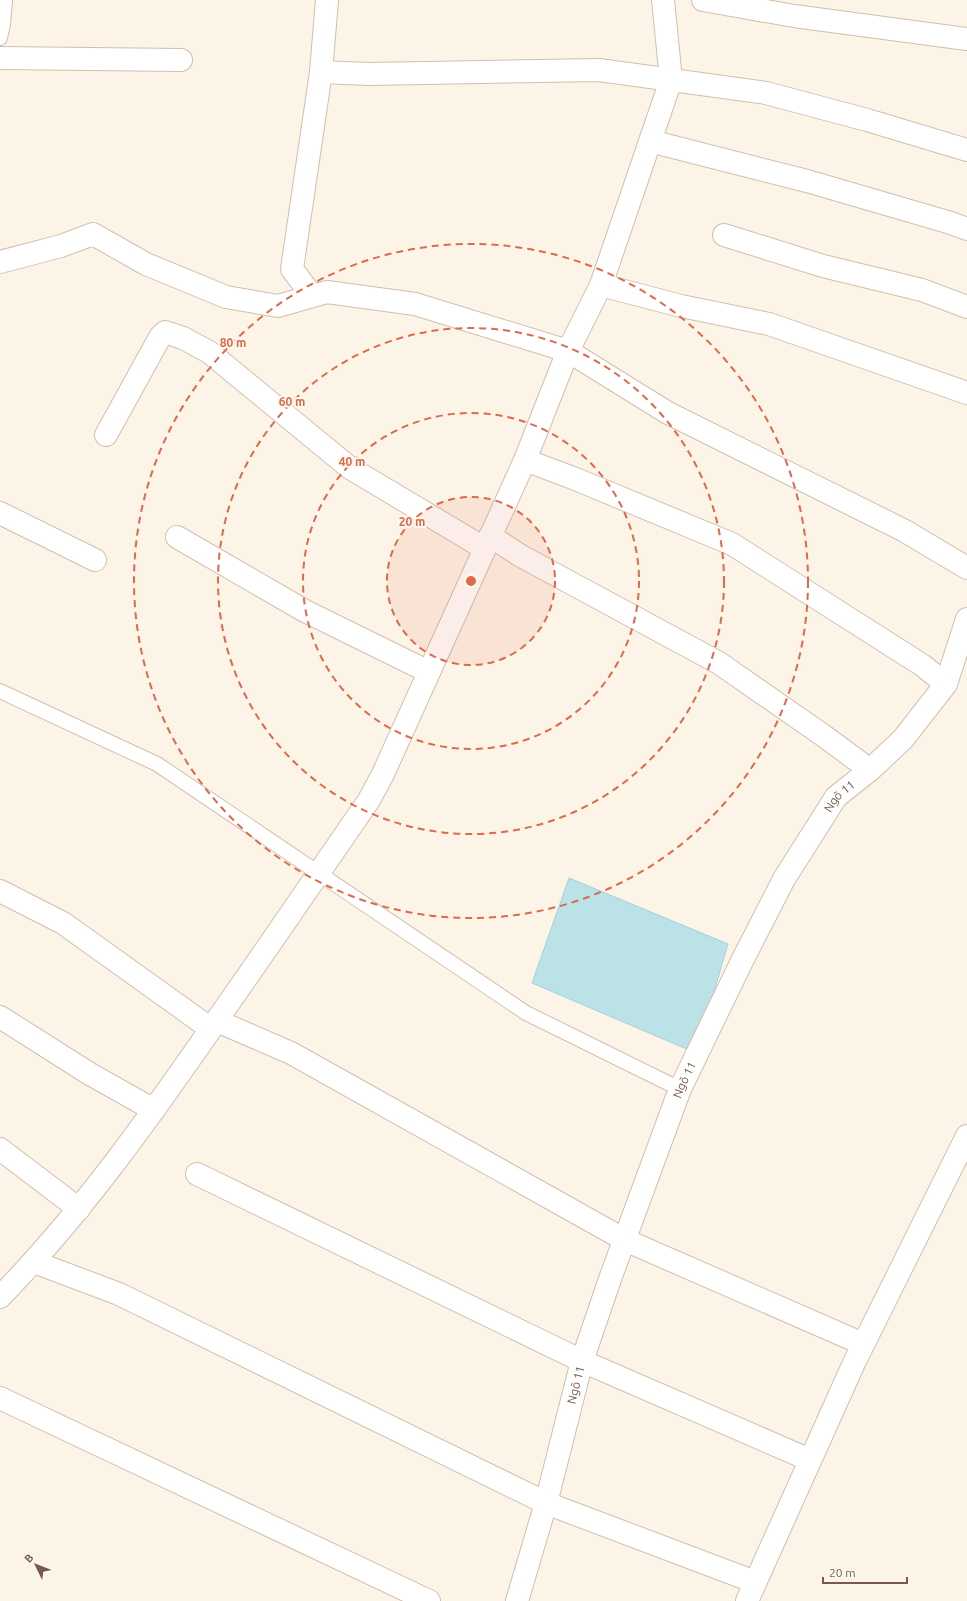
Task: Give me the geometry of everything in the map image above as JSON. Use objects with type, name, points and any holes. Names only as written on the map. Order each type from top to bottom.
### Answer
[{"type":"street","points":[[312,296],[292,269],[321,72],[327,0]]},
{"type":"street","points":[[0,1297],[34,1262],[79,1209],[154,1110],[369,800],[383,774],[525,460],[568,351],[601,285],[671,80],[664,0]]},
{"type":"street","points":[[703,0],[794,16],[967,38]]},
{"type":"street","points":[[0,58],[180,60]]},
{"type":"street","points":[[321,72],[368,74],[599,70],[766,93],[867,120],[967,150]]},
{"type":"street","points":[[650,141],[807,181],[951,223],[967,230]]},
{"type":"street","points":[[0,262],[61,246],[93,234],[146,264],[226,297],[278,306],[328,292],[415,304],[568,351],[668,413],[905,531],[967,568]]},
{"type":"street","points":[[724,235],[823,266],[922,290],[967,307]]},
{"type":"street","points":[[601,285],[682,306],[769,324],[967,393]]},
{"type":"street","points":[[106,435],[160,337],[166,332],[183,338],[209,352],[350,468],[487,542],[521,556],[719,663],[870,770]]},
{"type":"street","points":[[525,460],[573,478],[732,544],[922,665],[946,684]]},
{"type":"street","points":[[0,513],[95,560]]},
{"type":"street","points":[[177,537],[305,611],[429,672]]},
{"type":"street","name":"Ngõ 11","points":[[517,1601],[546,1503],[582,1362],[680,1089],[743,959],[784,879],[836,797],[870,770],[903,739],[946,684],[967,619]]},
{"type":"street","points":[[0,891],[63,923],[214,1025],[291,1052],[625,1240],[863,1344]]},
{"type":"street","points":[[0,1017],[90,1074],[154,1110]]},
{"type":"street","points":[[34,1262],[119,1294],[546,1503],[751,1592],[863,1344],[967,1136]]},
{"type":"street","points":[[0,1149],[79,1209]]},
{"type":"street","points":[[197,1174],[582,1362],[810,1460]]},
{"type":"street","points":[[0,1398],[429,1601]]},
{"type":"lane","points":[[0,38],[5,0]]},
{"type":"lane","points":[[0,691],[156,764],[526,1013],[680,1089]]},
{"type":"water","points":[[569,878],[728,944],[696,1053],[532,983]]}]
